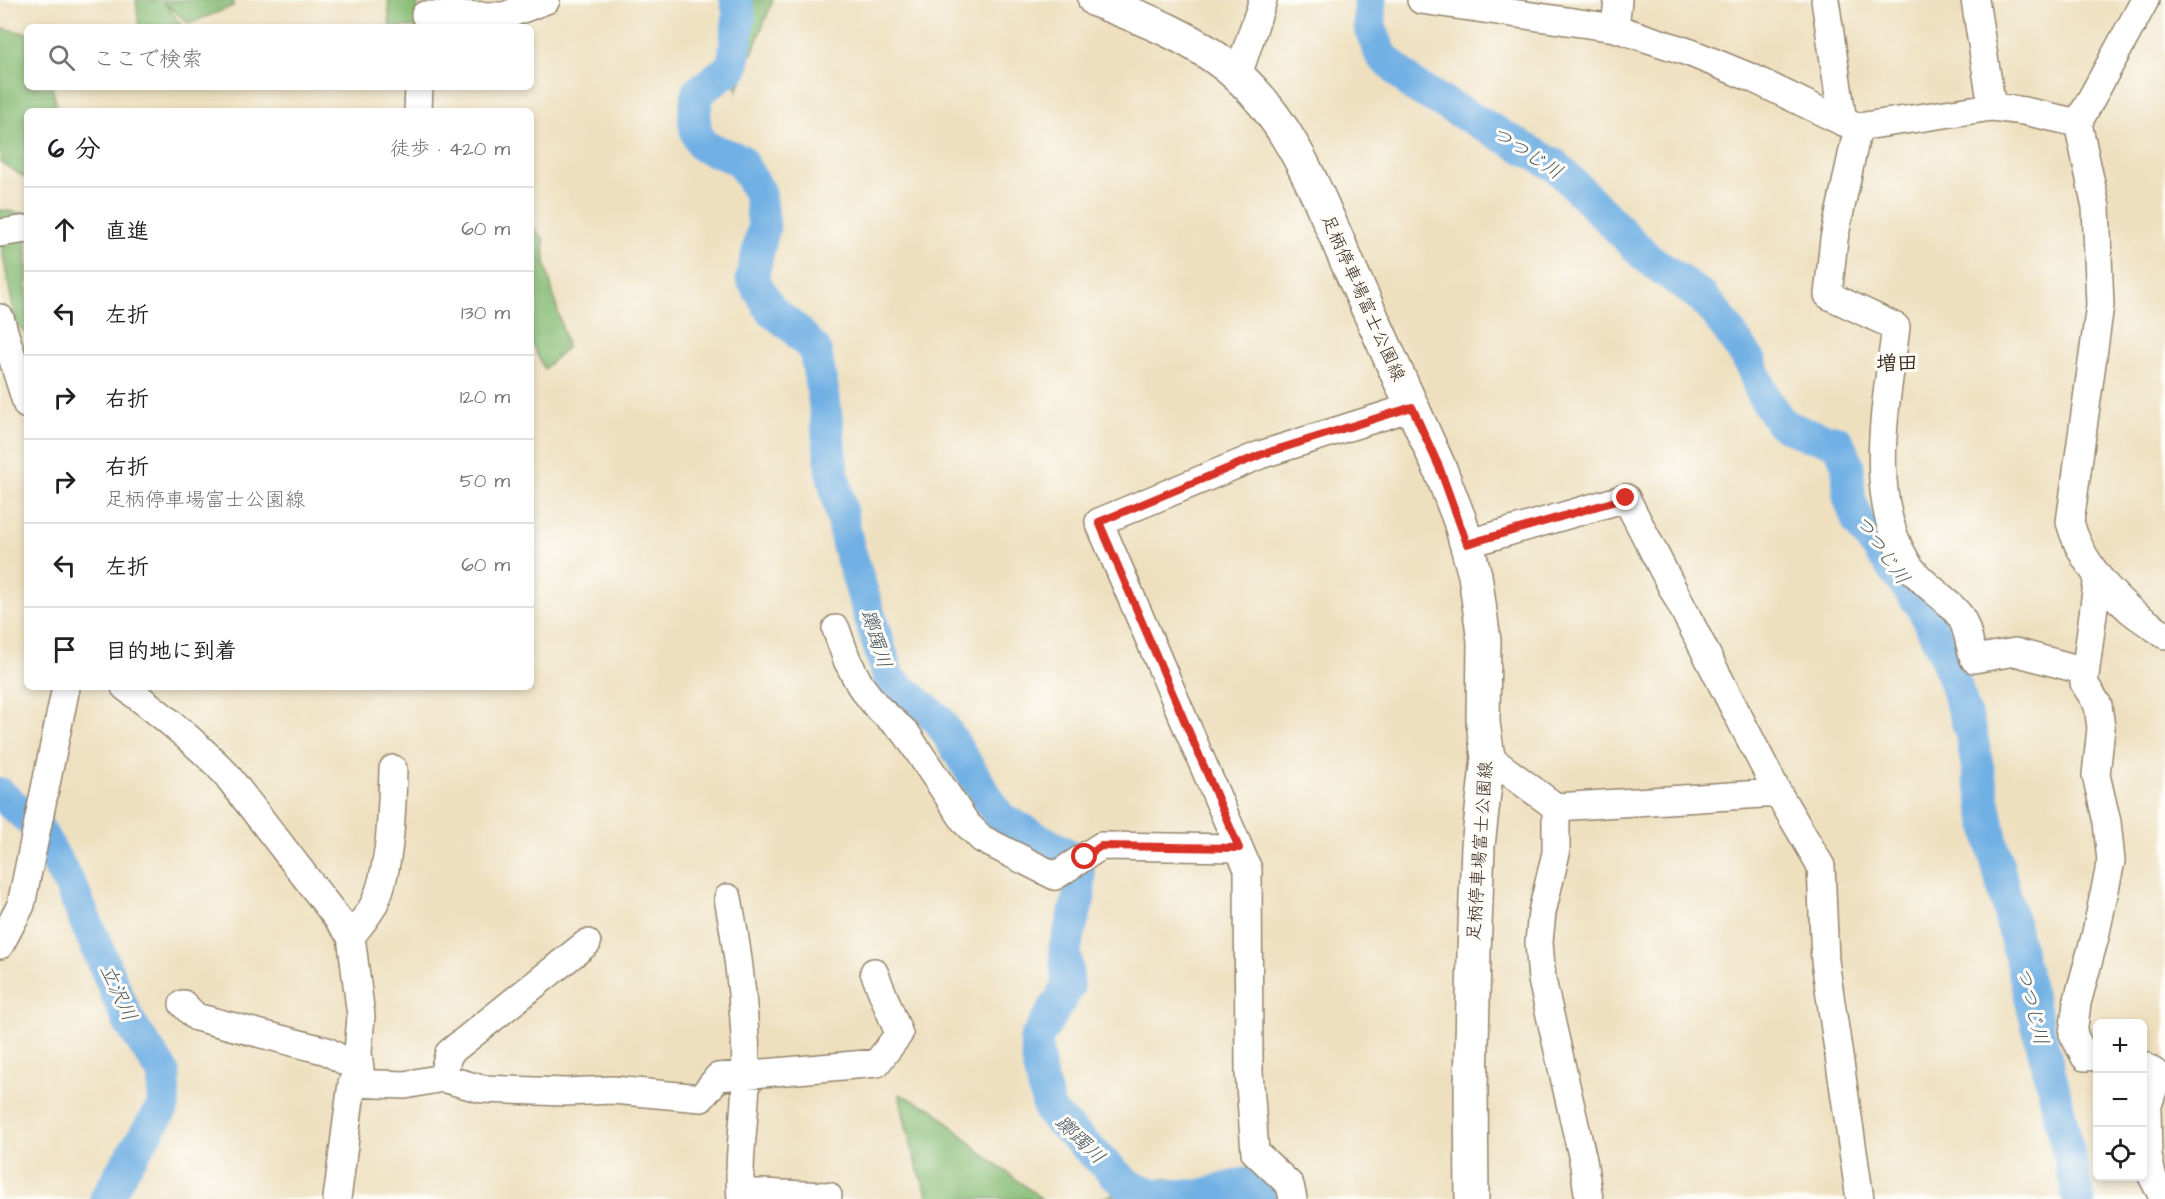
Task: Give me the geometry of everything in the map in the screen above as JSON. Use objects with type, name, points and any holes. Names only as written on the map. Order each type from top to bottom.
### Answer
[{"type":"main road","name":"足柄停車場富士公園線","points":[[1095,0],[1189,40],[1238,75],[1266,103],[1299,155],[1440,469],[1467,544],[1475,575],[1484,641],[1483,723],[1488,757],[1478,846],[1474,953],[1471,1089],[1472,1199]]},
{"type":"street","points":[[425,14],[504,16],[546,0]]},
{"type":"street","points":[[1238,75],[1263,0]]},
{"type":"street","points":[[1421,0],[1615,28],[1691,53],[1752,78],[1851,125],[1992,107],[2024,111],[2078,123]]},
{"type":"street","points":[[1615,28],[1618,0]]},
{"type":"street","points":[[1825,0],[1851,125],[1828,296],[1896,327],[1881,448],[1885,493],[1894,539],[1910,566],[1961,617],[1974,659],[2015,652],[2085,671]]},
{"type":"street","points":[[1975,0],[1992,107]]},
{"type":"street","points":[[2145,0],[2078,123],[2096,207],[2100,305],[2070,522],[2075,538],[2098,576],[2131,611],[2165,635]]},
{"type":"street","points":[[418,108],[419,90]]},
{"type":"street","points":[[0,233],[24,229]]},
{"type":"street","points":[[0,318],[24,395]]},
{"type":"street","points":[[1293,1199],[1290,1185],[1255,1152],[1249,1072],[1248,869],[1099,522],[1260,455],[1412,407]]},
{"type":"street","points":[[1467,544],[1626,498],[1778,793],[1821,866],[1825,961],[1860,1199]]},
{"type":"street","points":[[2093,1056],[2085,1057],[2073,1034],[2077,1003],[2095,938],[2111,861],[2107,822],[2096,775],[2101,728],[2097,705],[2084,683],[2098,576]]},
{"type":"street","points":[[836,628],[847,660],[860,685],[877,707],[906,733],[966,823],[982,839],[1055,876],[1101,846],[1239,848]]},
{"type":"street","points":[[0,945],[21,905],[65,690]]},
{"type":"street","points":[[129,690],[158,712],[226,774],[351,936],[362,1016],[356,1076],[337,1199]]},
{"type":"street","points":[[1488,757],[1556,807],[1778,793]]},
{"type":"street","points":[[351,936],[375,903],[384,870],[392,813],[393,769]]},
{"type":"street","points":[[1556,807],[1556,853],[1542,912],[1539,942],[1542,980],[1583,1160],[1589,1199]]},
{"type":"street","points":[[728,898],[743,1012],[746,1076],[741,1196],[828,1196]]},
{"type":"street","points":[[441,1077],[449,1053],[587,943]]},
{"type":"street","points":[[183,1004],[196,1017],[327,1051],[356,1076],[405,1085],[441,1077],[482,1089],[565,1092],[613,1090],[701,1098],[718,1077],[877,1063],[899,1034],[874,972]]},
{"type":"street","points":[[2158,1071],[2147,1108],[2148,1156],[2152,1176],[2164,1199]]},
{"type":"green space","points":[[136,0],[233,0],[233,6],[189,24],[164,2],[180,24],[139,24]]},
{"type":"green space","points":[[388,0],[417,0],[420,24],[390,24]]},
{"type":"green space","points":[[725,0],[773,0],[737,91]]},
{"type":"green space","points":[[0,28],[24,32],[24,90],[53,90],[57,108],[24,108],[24,177],[0,162]]},
{"type":"green space","points":[[0,210],[24,214],[24,332],[16,323],[0,241]]},
{"type":"green space","points":[[534,228],[544,240],[545,262],[567,347],[544,369],[534,348]]},
{"type":"green space","points":[[899,1094],[934,1110],[984,1155],[1042,1199],[930,1199],[915,1161]]},
{"type":"green space","points":[[1166,1178],[1212,1193],[1212,1199],[1099,1199]]},
{"type":"waterway","name":"躑躅川","points":[[736,0],[739,14],[733,66],[698,92],[695,126],[703,146],[740,160],[760,194],[764,226],[752,278],[771,310],[795,329],[815,350],[824,399],[832,470],[848,546],[889,679],[939,720],[1000,818],[1063,852],[1079,874],[1079,897],[1065,948],[1068,987],[1036,1039],[1039,1069],[1050,1112],[1128,1186],[1155,1195],[1199,1196],[1249,1183],[1265,1189],[1268,1199]]},
{"type":"waterway","name":"つつじ川","points":[[1370,0],[1370,27],[1381,55],[1414,86],[1556,166],[1646,257],[1703,298],[1751,363],[1762,394],[1781,423],[1805,434],[1838,442],[1848,466],[1849,497],[1858,522],[1921,605],[1945,654],[1971,733],[1992,843],[2079,1199]]},
{"type":"waterway","name":"立沢川","points":[[0,794],[36,825],[71,887],[128,1020],[164,1074],[163,1107],[106,1199]]},
{"type":"district","name":"増田","points":[[1897,363]]},
{"type":"route","points":[[1085,857],[1101,846],[1239,848],[1099,522],[1260,455],[1412,407],[1440,469],[1467,544],[1626,498]]}]
